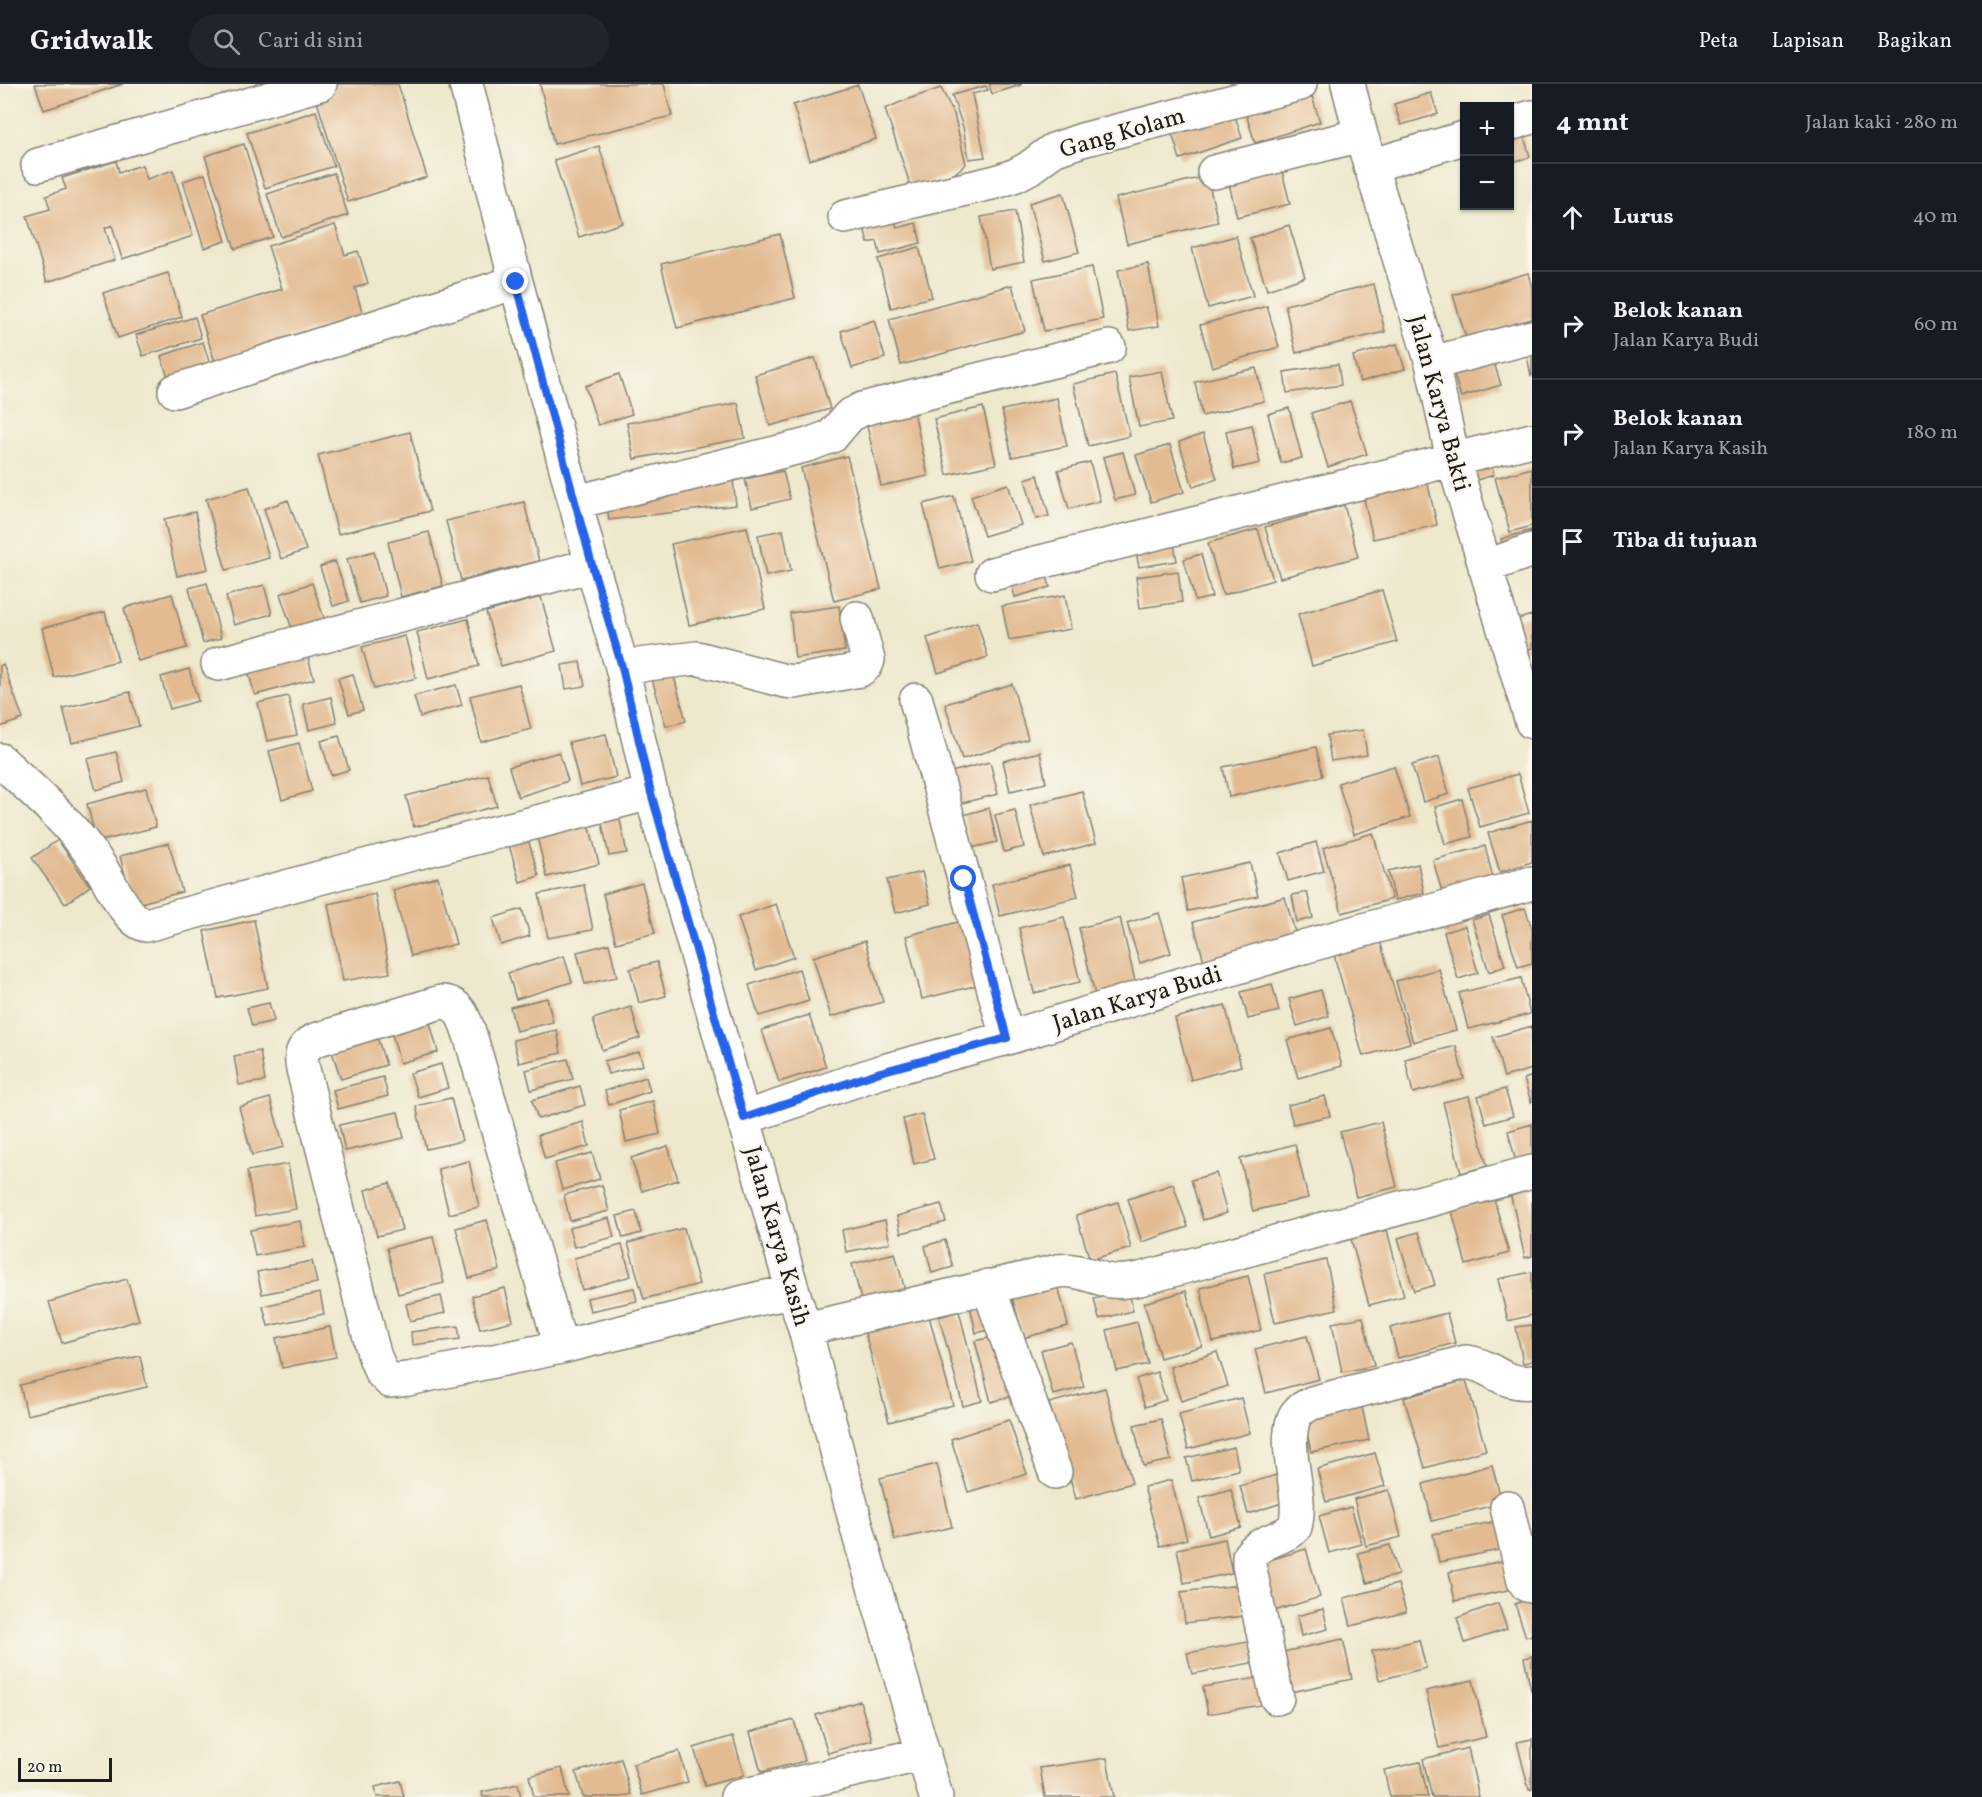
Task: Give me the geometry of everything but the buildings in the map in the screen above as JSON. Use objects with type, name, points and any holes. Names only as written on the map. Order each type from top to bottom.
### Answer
[{"type":"street","points":[[38,165],[320,84]]},
{"type":"street","name":"Jalan Karya Kasih","points":[[466,84],[516,282],[592,565],[622,667],[651,793],[805,1329],[859,1535],[936,1797]]},
{"type":"street","name":"Gang Kolam","points":[[845,217],[996,182],[1029,168],[1053,150],[1082,140],[1300,84]]},
{"type":"street","name":"Jalan Karya Bakti","points":[[1348,84],[1360,135],[1432,363],[1453,459],[1530,710]]},
{"type":"street","points":[[1514,122],[1532,117]]},
{"type":"street","points":[[1214,172],[1360,135]]},
{"type":"street","points":[[1370,166],[1460,139]]},
{"type":"street","points":[[175,391],[516,282]]},
{"type":"street","points":[[1432,363],[1532,337]]},
{"type":"street","points":[[576,502],[808,445],[832,436],[849,416],[862,409],[1109,347]]},
{"type":"street","points":[[993,574],[1532,440]]},
{"type":"street","points":[[1485,567],[1532,550]]},
{"type":"street","points":[[218,664],[592,565]]},
{"type":"street","points":[[622,667],[697,658],[794,682],[860,670],[866,665],[867,660],[857,618]]},
{"type":"street","points":[[916,700],[1007,1038]]},
{"type":"street","points":[[0,760],[38,795],[88,847],[129,914],[140,924],[146,925],[341,872],[651,793]]},
{"type":"street","name":"Jalan Karya Budi","points":[[744,1118],[880,1072],[1007,1038],[1303,947],[1532,883]]},
{"type":"street","points":[[561,1347],[471,1038],[456,1005],[441,1002],[315,1040],[307,1045],[300,1056],[303,1069],[374,1354],[381,1372],[390,1381],[561,1347],[793,1292]]},
{"type":"street","points":[[805,1329],[1069,1269],[1107,1280],[1124,1282],[1140,1279],[1532,1172]]},
{"type":"street","points":[[988,1286],[1054,1472]]},
{"type":"street","points":[[1276,1698],[1249,1556],[1259,1546],[1286,1535],[1295,1527],[1297,1513],[1291,1438],[1294,1417],[1298,1412],[1312,1404],[1466,1362],[1480,1365],[1515,1383],[1532,1382]]},
{"type":"street","points":[[1507,1507],[1524,1581],[1527,1585],[1532,1586]]},
{"type":"street","points":[[737,1797],[924,1754]]},
{"type":"route","points":[[516,282],[592,565],[622,667],[651,793],[744,1118],[880,1072],[1007,1038],[964,879]]}]
